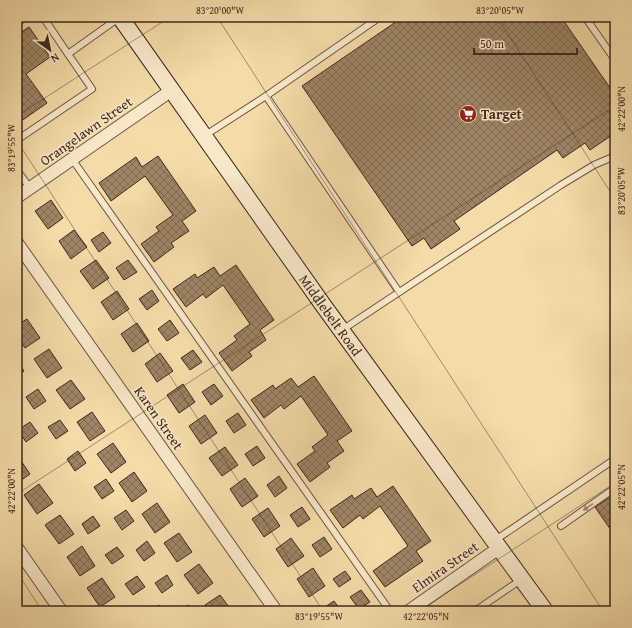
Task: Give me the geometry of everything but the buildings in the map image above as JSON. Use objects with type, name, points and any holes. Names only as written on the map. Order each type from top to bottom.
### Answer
[{"type":"main road","name":"Middlebelt Road","points":[[120,17],[342,330],[545,611]]},
{"type":"street","name":"Orangelawn Street","points":[[17,197],[172,90]]},
{"type":"street","name":"Karen Street","points":[[17,243],[276,611]]},
{"type":"street","name":"Elmira Street","points":[[408,611],[496,544]]},
{"type":"street","points":[[17,548],[61,611]]},
{"type":"lane","points":[[17,24],[26,17]]},
{"type":"lane","points":[[17,140],[92,89],[43,17]]},
{"type":"lane","points":[[68,54],[120,17]]},
{"type":"lane","points":[[204,136],[266,96],[380,17]]},
{"type":"lane","points":[[585,17],[615,60]]},
{"type":"lane","points":[[266,96],[399,292]]},
{"type":"lane","points":[[342,330],[561,185],[594,165],[615,156]]},
{"type":"lane","points":[[72,159],[390,611]]},
{"type":"lane","points":[[17,170],[30,188]]},
{"type":"lane","points":[[496,544],[615,459]]},
{"type":"lane","points":[[561,526],[615,488]]},
{"type":"lane","points":[[480,610],[522,579]]},
{"type":"place","name":"Target","points":[[468,114]]}]
